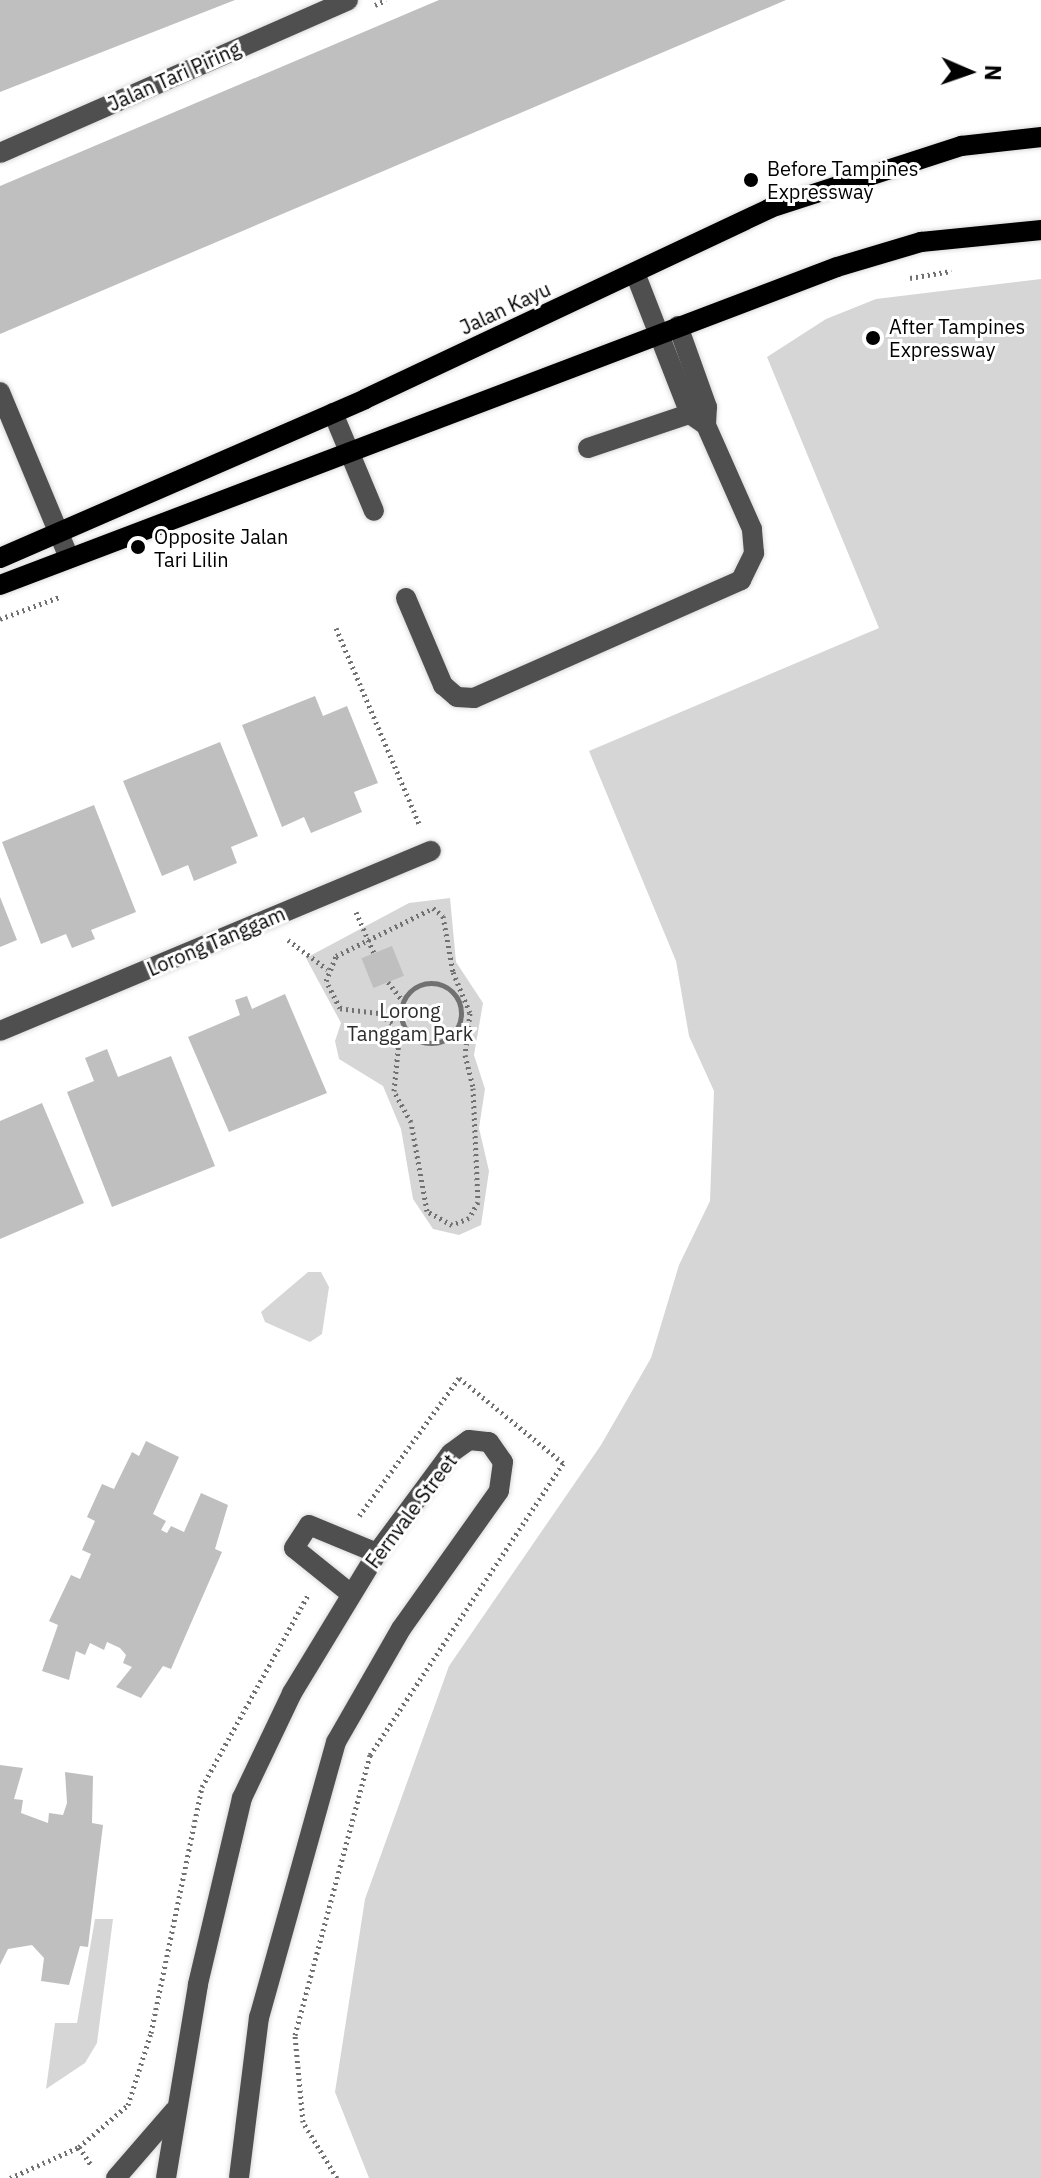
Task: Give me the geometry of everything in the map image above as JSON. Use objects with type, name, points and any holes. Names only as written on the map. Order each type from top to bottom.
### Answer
[{"type":"main road","name":"Jalan Kayu","points":[[0,558],[333,413],[770,208],[961,146],[1041,137]]},
{"type":"main road","points":[[0,585],[351,455],[669,329],[921,242],[1041,230]]},
{"type":"street","name":"Jalan Tari Piring","points":[[0,153],[348,0]]},
{"type":"street","points":[[406,598],[443,685],[457,697],[474,698],[731,588],[751,564],[752,529],[701,415],[669,329],[635,273]]},
{"type":"street","points":[[0,392],[69,558]]},
{"type":"street","points":[[333,413],[374,511]]},
{"type":"street","points":[[588,448],[701,415]]},
{"type":"street","name":"Lorong Tanggam","points":[[0,1031],[431,851]]},
{"type":"street","name":"Fernvale Street","points":[[166,2178],[174,2111],[242,1798],[292,1693],[377,1553],[451,1453],[469,1440],[489,1442],[503,1462],[499,1491],[401,1629],[336,1742],[259,2017],[239,2178]]},
{"type":"street","points":[[351,1594],[294,1548],[309,1525],[377,1553]]},
{"type":"street","points":[[116,2178],[174,2111]]},
{"type":"path","points":[[336,628],[431,851]]},
{"type":"path","points":[[349,897],[374,953]]},
{"type":"path","points":[[282,936],[327,969],[340,1008],[378,1013],[396,1030],[394,1091],[411,1122],[424,1201],[438,1222],[452,1225],[469,1218],[478,1202],[473,1088],[465,1055],[470,1013],[453,972],[443,916],[433,908],[371,933],[327,969]]},
{"type":"path","points":[[388,982],[403,1001],[404,1026],[413,1038],[437,1043],[452,1036],[462,1014]]},
{"type":"path","points":[[403,1001],[422,985],[444,985],[462,1014]]},
{"type":"path","points":[[462,1014],[470,1013]]},
{"type":"path","points":[[396,1030],[404,1026]]},
{"type":"path","points":[[337,2178],[303,2122],[295,2035],[370,1755],[563,1463],[459,1378],[342,1539]]},
{"type":"path","points":[[10,2178],[79,2147],[128,2105],[151,2033],[202,1787],[322,1570]]},
{"type":"green space","points":[[1041,279],[1041,2178],[369,2178],[335,2092],[365,1899],[449,1666],[601,1445],[651,1358],[679,1265],[710,1201],[714,1091],[689,1036],[676,961],[589,751],[879,628],[767,357],[826,319],[876,299]]},
{"type":"green space","name":"Lorong Tanggam Park","points":[[450,898],[456,962],[483,1003],[474,1055],[485,1089],[479,1128],[489,1171],[481,1225],[459,1235],[433,1229],[413,1199],[401,1129],[383,1086],[339,1059],[335,1041],[341,1023],[306,958],[409,903]]},
{"type":"green space","points":[[308,1272],[321,1272],[329,1287],[322,1334],[310,1342],[265,1322],[261,1312]]},
{"type":"green space","points":[[95,1919],[113,1919],[97,2043],[85,2063],[46,2089],[55,2023],[77,2023]]},
{"type":"building","points":[[0,0],[235,0],[0,92]]},
{"type":"building","points":[[439,0],[786,0],[0,334],[0,186]]},
{"type":"building","points":[[315,696],[323,716],[347,706],[378,783],[354,792],[362,812],[311,833],[304,817],[282,827],[242,725]]},
{"type":"building","points":[[220,742],[258,836],[231,847],[237,863],[194,881],[188,865],[162,876],[123,781]]},
{"type":"building","points":[[94,805],[136,912],[91,930],[95,939],[72,948],[66,934],[41,944],[2,842]]},
{"type":"building","points":[[0,897],[17,940],[0,947]]},
{"type":"building","points":[[392,946],[404,976],[373,988],[361,958]]},
{"type":"building","points":[[285,994],[327,1093],[229,1132],[188,1037],[240,1015],[235,1000],[247,996],[252,1009]]},
{"type":"building","points":[[107,1049],[118,1077],[171,1056],[215,1166],[112,1207],[67,1092],[94,1081],[85,1058]]},
{"type":"building","points":[[42,1103],[84,1203],[0,1239],[0,1121]]},
{"type":"building","points":[[146,1441],[179,1457],[153,1514],[166,1521],[161,1530],[167,1533],[171,1526],[184,1532],[201,1493],[228,1505],[215,1549],[222,1552],[171,1669],[163,1666],[141,1698],[116,1687],[132,1667],[123,1663],[126,1655],[120,1648],[107,1642],[104,1650],[90,1643],[85,1655],[76,1651],[69,1680],[42,1671],[58,1625],[49,1621],[71,1575],[80,1579],[91,1554],[82,1550],[95,1521],[87,1517],[102,1484],[114,1489],[132,1452],[139,1456]]},
{"type":"building","points":[[0,1765],[23,1768],[14,1799],[23,1800],[21,1813],[48,1823],[49,1813],[63,1815],[67,1803],[65,1772],[93,1776],[92,1823],[103,1825],[88,1947],[80,1946],[69,1985],[41,1981],[44,1958],[32,1945],[8,1949],[0,1965]]},
{"type":"place","name":"Before Tampines Expressway","points":[[751,180]]},
{"type":"place","name":"After Tampines Expressway","points":[[873,338]]},
{"type":"place","name":"Opposite Jalan Tari Lilin","points":[[138,547]]}]
